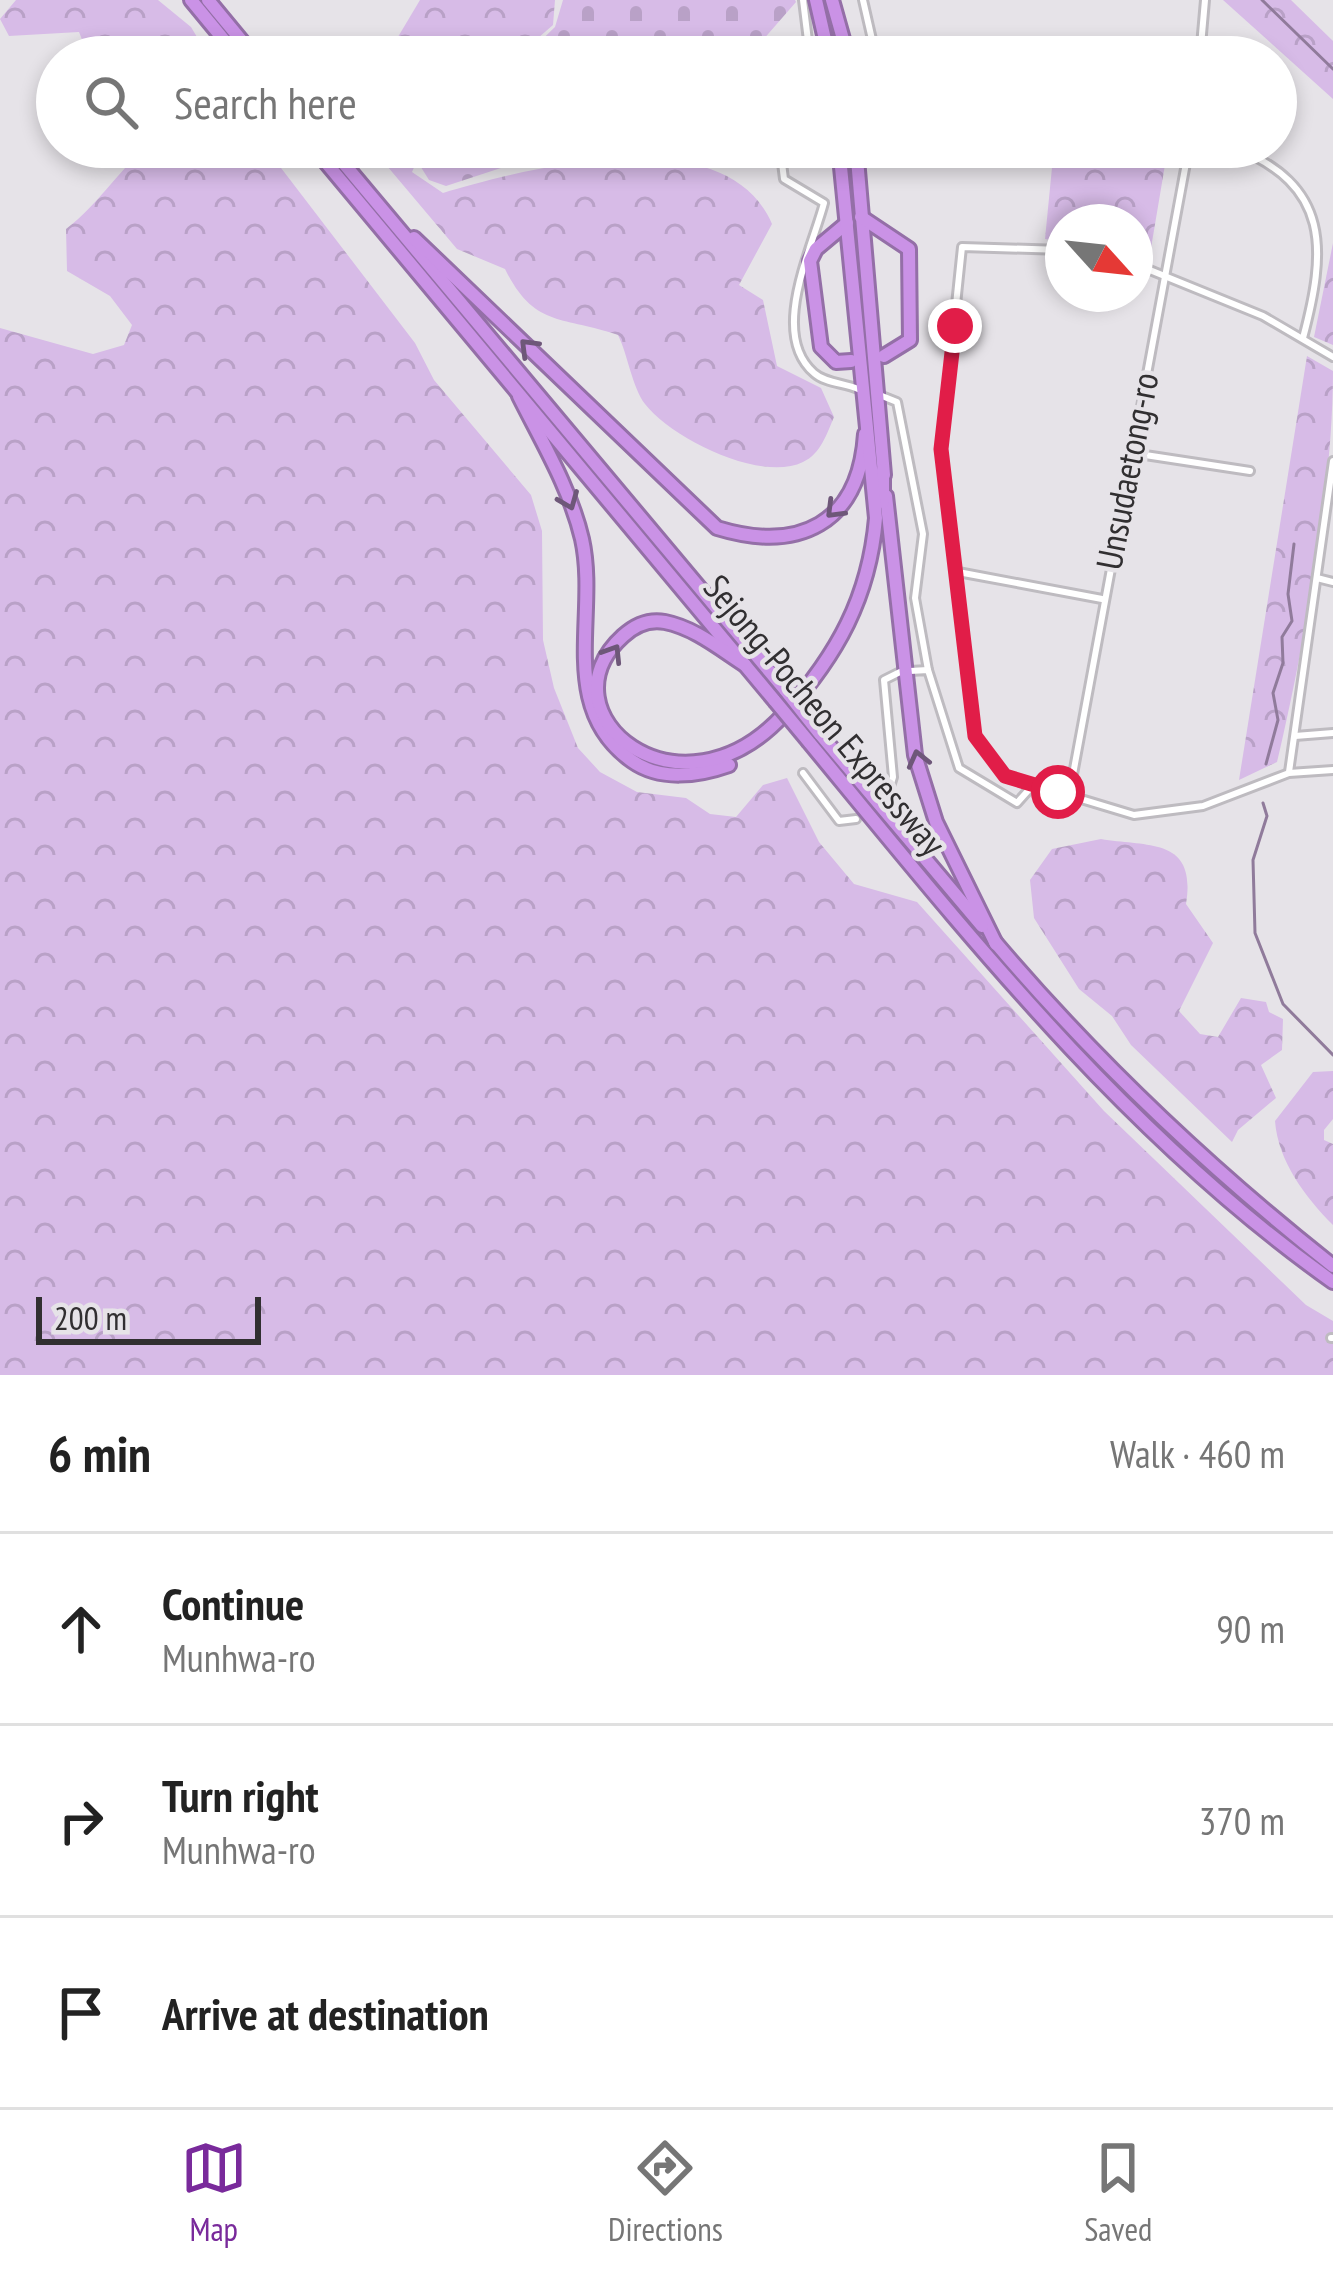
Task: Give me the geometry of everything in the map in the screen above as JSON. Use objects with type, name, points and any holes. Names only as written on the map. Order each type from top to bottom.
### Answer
[{"type":"highway","points":[[191,0],[221,36]]},
{"type":"highway","points":[[208,0],[238,36]]},
{"type":"highway","points":[[816,0],[824,36]]},
{"type":"highway","points":[[832,0],[842,36]]},
{"type":"highway","name":"Sejong-Pocheon Expressway","points":[[330,168],[746,665],[781,696]]},
{"type":"highway","name":"Sejong-Pocheon Expressway","points":[[347,168],[1084,1063],[1225,1196],[1333,1282]]},
{"type":"highway","points":[[843,168],[854,220],[915,755],[936,821],[996,944]]},
{"type":"highway","points":[[851,362],[827,358],[817,331],[810,261],[854,220],[855,168]]},
{"type":"highway","points":[[381,209],[717,529],[770,539],[805,533],[841,508],[860,470],[867,403]]},
{"type":"highway","points":[[854,220],[909,249],[913,324],[905,347],[884,356]]},
{"type":"highway","points":[[858,259],[889,236]]},
{"type":"highway","points":[[825,244],[858,259]]},
{"type":"highway","points":[[746,665],[688,628],[659,620],[637,625],[605,660],[599,678],[603,711],[631,749],[650,759],[668,765],[709,763],[730,756],[773,726],[824,670],[846,634],[873,557],[876,518],[858,259]]},
{"type":"highway","points":[[519,396],[572,505],[582,538],[587,596],[584,679],[590,706],[615,747],[635,764],[668,775],[710,772],[770,740],[836,664],[873,583],[881,546],[884,470]]},
{"type":"highway","name":"Sejong-Pocheon Expressway","points":[[815,738],[1074,1033],[1173,1132],[1333,1267]]},
{"type":"street","points":[[802,0],[807,36]]},
{"type":"street","points":[[863,0],[871,36]]},
{"type":"street","points":[[1202,36],[1205,0]]},
{"type":"street","points":[[783,168],[784,179],[824,203],[800,274],[794,337],[799,354],[815,375],[858,389]]},
{"type":"street","name":"Unsudaetong-ro","points":[[1069,796],[1184,168]]},
{"type":"street","points":[[1272,168],[1315,219],[1321,248],[1303,338]]},
{"type":"street","points":[[1045,249],[962,247],[941,449],[975,736],[1005,776],[1134,814],[1203,806],[1289,773],[1333,770]]},
{"type":"street","points":[[1153,269],[1303,338],[1333,357]]},
{"type":"street","points":[[882,396],[897,402],[902,418],[923,534],[915,598],[928,670],[958,768],[1017,803],[1034,784]]},
{"type":"street","points":[[1132,453],[1250,471]]},
{"type":"street","points":[[1289,773],[1333,461]]},
{"type":"street","points":[[958,572],[1103,599]]},
{"type":"street","points":[[1317,578],[1333,582]]},
{"type":"street","points":[[910,671],[928,670]]},
{"type":"street","points":[[888,793],[893,777],[884,680],[899,672]]},
{"type":"street","points":[[1294,736],[1333,733]]},
{"type":"street","points":[[803,773],[839,821],[856,819]]},
{"type":"green space","points":[[16,0],[158,0],[196,36],[81,36],[79,32],[9,36],[0,19]]},
{"type":"green space","points":[[420,0],[555,0],[553,25],[540,36],[399,36]]},
{"type":"green space","points":[[563,0],[796,2],[766,36],[546,36],[555,27]]},
{"type":"green space","points":[[1223,0],[1291,0],[1333,41],[1333,99],[1297,67],[1297,36],[1263,36]]},
{"type":"green space","points":[[125,168],[281,168],[415,343],[434,380],[531,495],[542,531],[543,640],[554,688],[578,748],[600,772],[637,792],[686,798],[710,814],[736,817],[763,785],[787,778],[819,842],[854,884],[917,902],[1104,1111],[1306,1305],[1333,1321],[1333,1375],[0,1375],[0,328],[93,354],[124,345],[132,325],[110,296],[67,271],[66,229]]},
{"type":"green space","points":[[389,168],[414,168],[412,172],[443,193],[545,168],[713,170],[748,191],[772,224],[739,285],[763,300],[777,366],[821,388],[834,417],[826,436],[809,458],[785,467],[741,462],[695,443],[645,404],[618,335],[539,311],[527,302],[505,269],[457,249]]},
{"type":"green space","points":[[422,168],[501,168],[446,186],[429,180]]},
{"type":"green space","points":[[1052,168],[1164,168],[1153,236],[1153,204],[1048,204]]},
{"type":"green space","points":[[1333,243],[1333,345],[1314,337]]},
{"type":"green space","points":[[1307,356],[1333,371],[1328,465],[1315,567],[1277,762],[1239,780]]},
{"type":"green space","points":[[1101,839],[1165,849],[1184,867],[1186,904],[1213,943],[1179,1011],[1200,1034],[1218,1037],[1241,998],[1266,1002],[1269,1012],[1283,1019],[1282,1050],[1261,1065],[1276,1098],[1238,1130],[1232,1142],[1131,1045],[1112,1016],[1079,989],[1034,918],[1030,880],[1052,849]]},
{"type":"green space","points":[[1333,1071],[1333,1119],[1324,1130],[1324,1140],[1333,1144],[1333,1225],[1295,1177],[1281,1150],[1275,1121],[1313,1072]]},
{"type":"waterway","points":[[1262,0],[1333,69]]},
{"type":"waterway","points":[[1266,764],[1278,720],[1273,693],[1283,663],[1282,637],[1292,621],[1288,594],[1294,544]]},
{"type":"waterway","points":[[1263,803],[1267,816],[1253,860],[1255,933],[1283,1004],[1333,1055]]},
{"type":"route","points":[[955,326],[941,449],[975,736],[991,764],[1005,776],[1058,792]]}]
